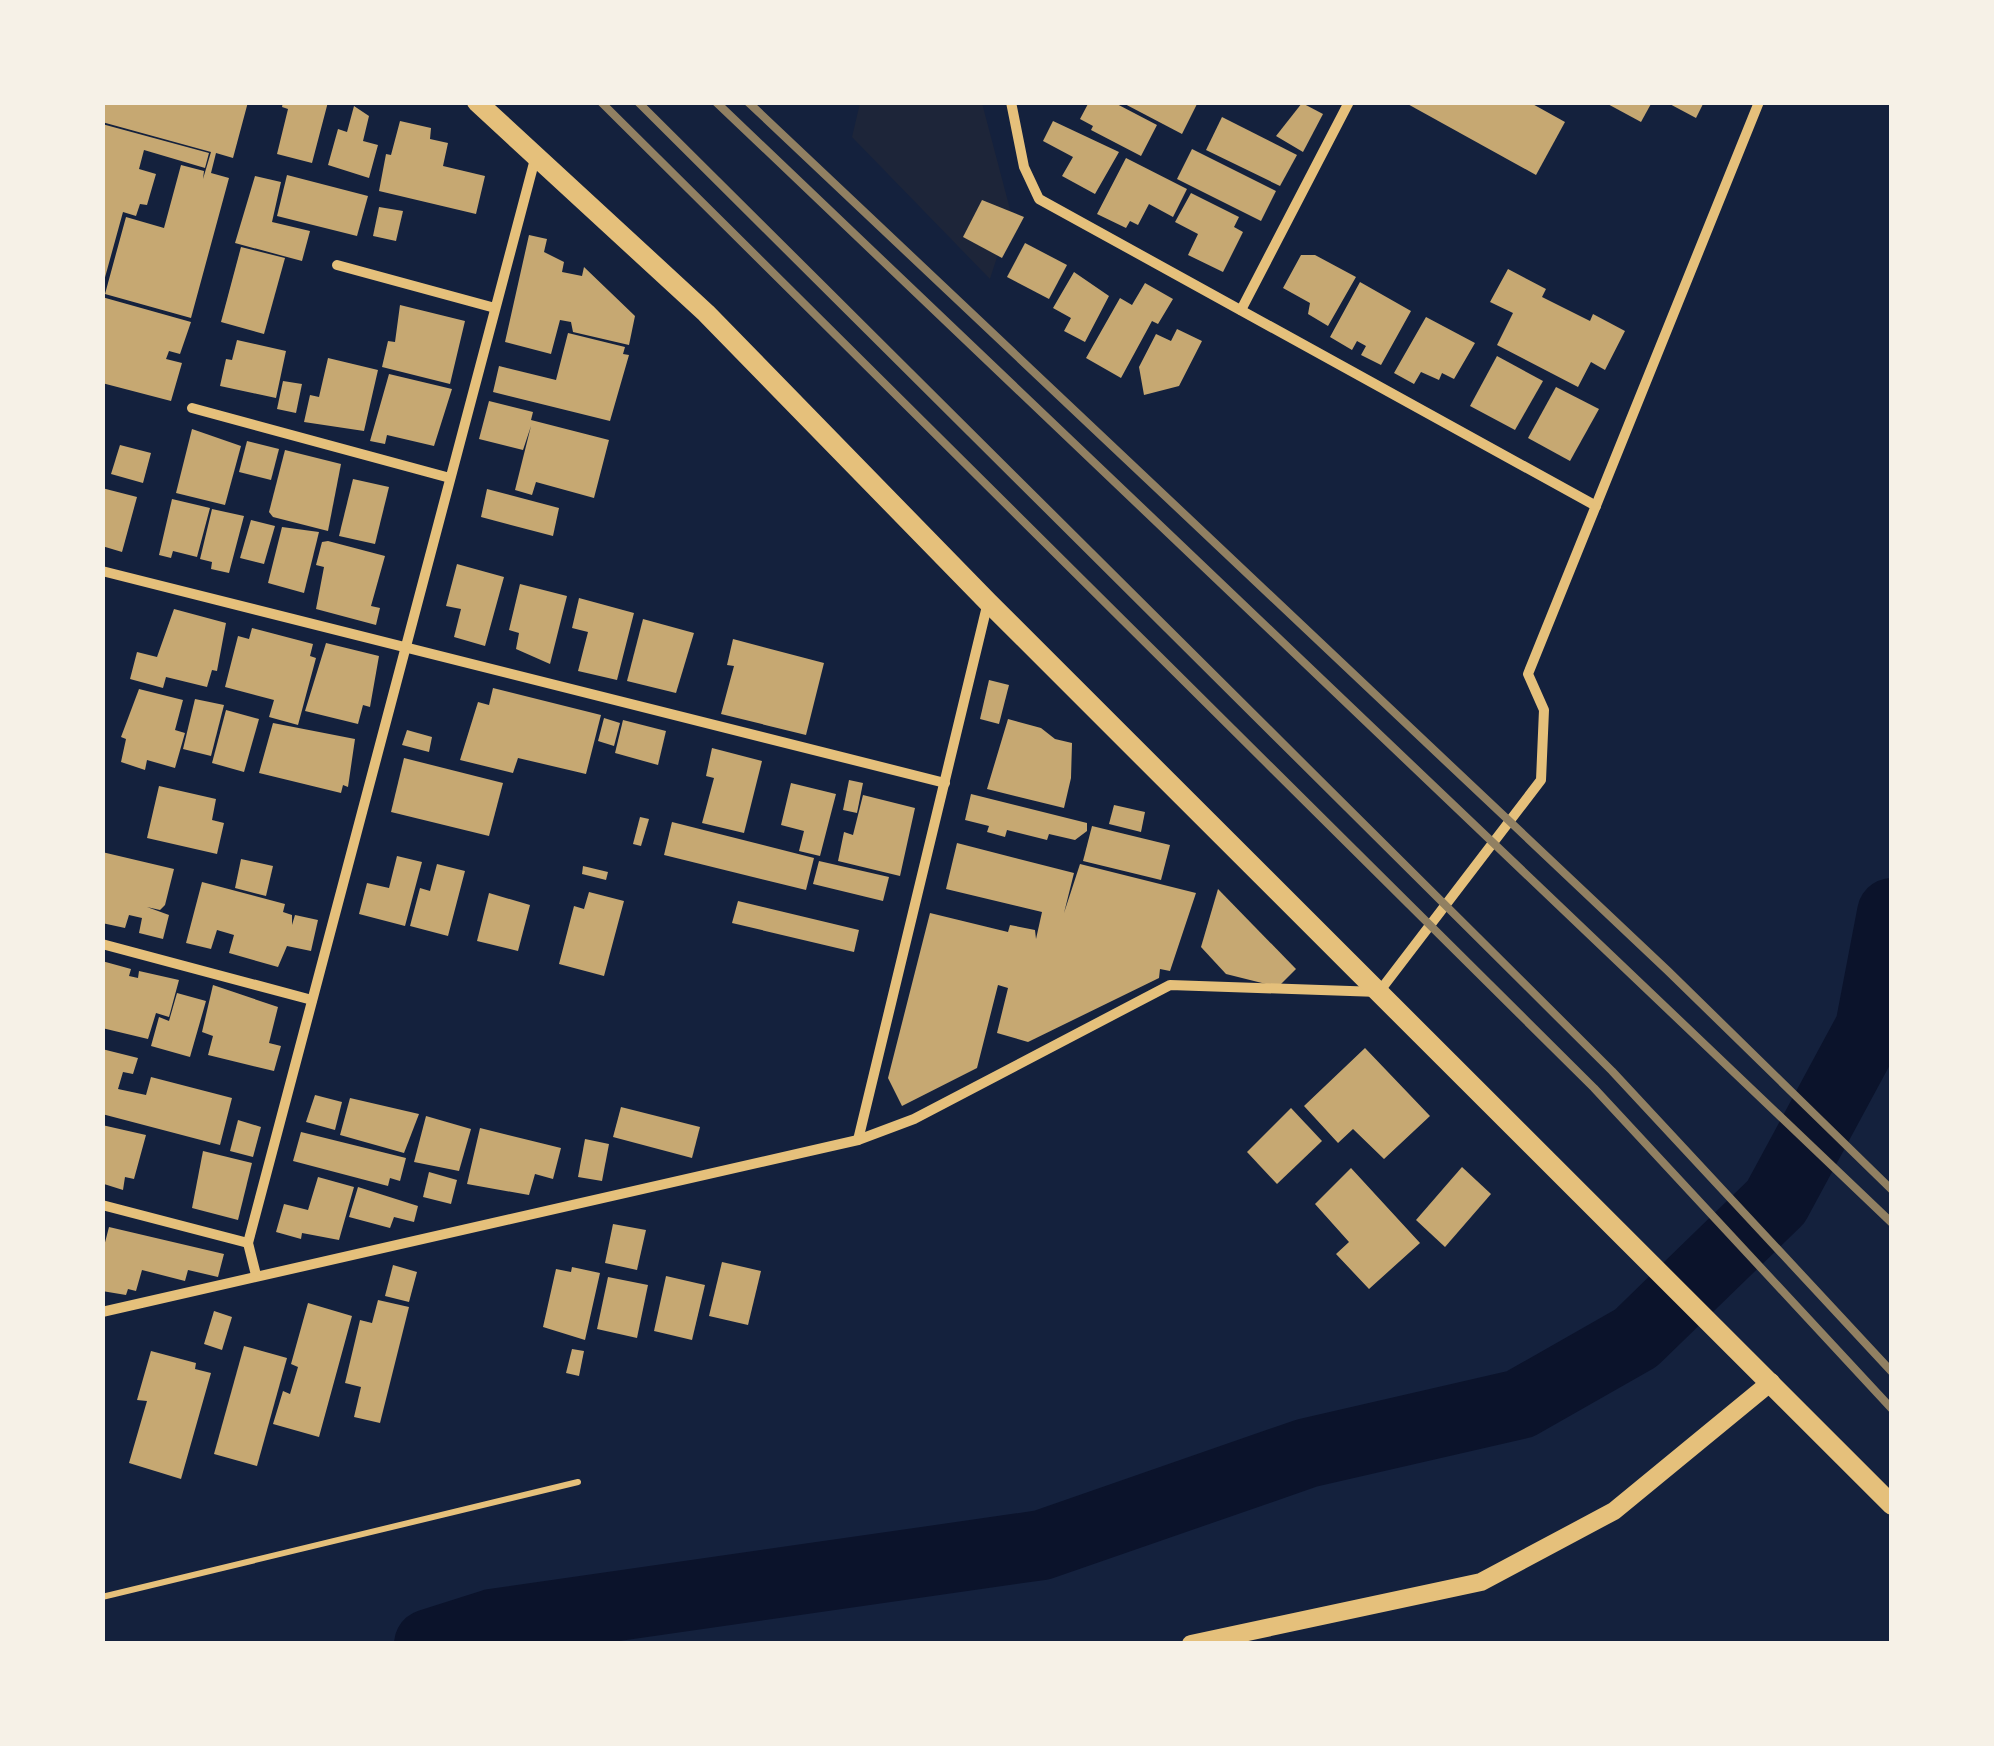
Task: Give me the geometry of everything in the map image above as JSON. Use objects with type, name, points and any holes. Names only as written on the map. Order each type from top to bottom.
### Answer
[{"type":"main road","points":[[477,102],[706,313],[988,602],[1892,1505]]},
{"type":"street","points":[[1011,102],[1024,167],[1039,198],[1596,506]]},
{"type":"street","points":[[1241,310],[1349,102]]},
{"type":"street","points":[[102,1312],[858,1140],[914,1119],[1170,985],[1379,992],[1541,780],[1544,710],[1528,674],[1759,102]]},
{"type":"street","points":[[256,1275],[248,1243],[535,159]]},
{"type":"street","points":[[337,265],[495,308]]},
{"type":"street","points":[[192,408],[450,478]]},
{"type":"street","points":[[102,571],[945,783]]},
{"type":"street","points":[[858,1140],[988,602]]},
{"type":"street","points":[[102,944],[312,1000]]},
{"type":"street","points":[[102,1205],[248,1243]]},
{"type":"street","points":[[1190,1644],[1482,1582],[1614,1511],[1771,1382]]},
{"type":"path","points":[[102,1596],[578,1482]]},
{"type":"shaded area","points":[[860,103],[982,103],[1011,213],[990,279],[852,137]]},
{"type":"building","points":[[102,102],[248,102],[233,158],[216,153],[211,173],[229,178],[191,318],[105,294],[126,217],[164,228],[181,165],[204,171],[203,179],[211,152],[102,122]]},
{"type":"building","points":[[283,102],[328,102],[312,163],[277,154],[288,109],[282,107]]},
{"type":"building","points":[[1089,102],[1113,102],[1157,125],[1141,156],[1091,130],[1093,126],[1080,119]]},
{"type":"building","points":[[1121,102],[1198,102],[1182,134]]},
{"type":"building","points":[[1404,102],[1529,102],[1565,122],[1536,175]]},
{"type":"building","points":[[1604,102],[1652,102],[1641,122]]},
{"type":"building","points":[[1666,102],[1704,102],[1696,118]]},
{"type":"building","points":[[1302,103],[1323,114],[1303,152],[1276,136]]},
{"type":"building","points":[[354,106],[369,116],[363,141],[378,145],[369,178],[328,165],[338,129],[347,132]]},
{"type":"building","points":[[1222,117],[1297,155],[1280,186],[1206,150]]},
{"type":"building","points":[[400,121],[431,128],[430,139],[448,143],[443,166],[485,176],[476,214],[379,191],[386,154],[391,155]]},
{"type":"building","points":[[1053,121],[1119,152],[1095,194],[1062,176],[1073,157],[1043,141]]},
{"type":"building","points":[[102,124],[209,153],[205,168],[144,150],[139,169],[156,174],[147,205],[140,204],[136,216],[123,212],[104,281]]},
{"type":"building","points":[[1192,149],[1276,191],[1261,221],[1177,179]]},
{"type":"building","points":[[1126,158],[1187,189],[1173,217],[1149,204],[1138,225],[1130,221],[1126,228],[1097,214]]},
{"type":"building","points":[[287,175],[368,196],[357,236],[277,216]]},
{"type":"building","points":[[255,176],[281,182],[272,222],[310,231],[302,261],[235,243]]},
{"type":"building","points":[[1191,193],[1239,217],[1234,227],[1243,232],[1223,272],[1188,255],[1198,234],[1175,222]]},
{"type":"building","points":[[982,200],[1024,217],[1002,258],[963,237]]},
{"type":"building","points":[[379,207],[403,211],[396,241],[373,236]]},
{"type":"building","points":[[529,235],[547,239],[544,252],[564,262],[562,272],[582,276],[584,267],[635,316],[629,345],[573,332],[571,322],[560,320],[551,354],[505,342]]},
{"type":"building","points":[[1025,243],[1067,265],[1049,299],[1007,277]]},
{"type":"building","points":[[241,247],[285,258],[264,334],[221,322]]},
{"type":"building","points":[[1301,255],[1315,255],[1356,277],[1328,326],[1308,314],[1310,303],[1283,288]]},
{"type":"building","points":[[1508,269],[1546,289],[1542,297],[1590,321],[1593,314],[1625,331],[1605,370],[1591,362],[1578,387],[1497,345],[1513,313],[1490,302]]},
{"type":"building","points":[[1074,272],[1109,296],[1085,342],[1064,331],[1071,318],[1053,308]]},
{"type":"building","points":[[1360,282],[1411,311],[1381,365],[1361,355],[1366,346],[1357,341],[1352,350],[1330,337]]},
{"type":"building","points":[[1145,283],[1173,299],[1158,324],[1152,321],[1121,378],[1086,358],[1120,298],[1132,305]]},
{"type":"building","points":[[102,297],[191,322],[180,354],[169,351],[166,359],[182,363],[171,401],[102,383]]},
{"type":"building","points":[[400,305],[465,321],[450,384],[382,367],[388,341],[395,342]]},
{"type":"building","points":[[1426,317],[1475,343],[1454,379],[1442,373],[1439,380],[1421,372],[1414,384],[1394,373]]},
{"type":"building","points":[[1177,329],[1202,341],[1179,386],[1144,395],[1139,367],[1156,334],[1171,341]]},
{"type":"building","points":[[568,333],[625,347],[623,354],[629,355],[610,421],[493,392],[499,366],[556,380]]},
{"type":"building","points":[[237,340],[286,351],[276,398],[220,386],[226,359],[232,360]]},
{"type":"building","points":[[1497,356],[1543,381],[1515,430],[1470,406]]},
{"type":"building","points":[[328,358],[378,370],[364,431],[304,422],[310,395],[319,397]]},
{"type":"building","points":[[389,374],[452,389],[434,446],[387,435],[385,444],[370,441]]},
{"type":"building","points":[[283,381],[302,384],[296,413],[277,409]]},
{"type":"building","points":[[1556,387],[1599,409],[1570,461],[1528,438]]},
{"type":"building","points":[[489,401],[533,412],[531,420],[609,440],[594,498],[536,482],[532,495],[515,490],[531,426],[523,450],[479,439]]},
{"type":"building","points":[[192,429],[241,446],[225,505],[176,493]]},
{"type":"building","points":[[247,441],[279,449],[271,480],[239,472]]},
{"type":"building","points":[[120,445],[151,453],[143,483],[111,474]]},
{"type":"building","points":[[285,450],[341,464],[328,531],[273,517],[269,512]]},
{"type":"building","points":[[353,479],[389,487],[375,544],[339,536]]},
{"type":"building","points":[[102,488],[137,497],[122,552],[102,546]]},
{"type":"building","points":[[487,489],[559,508],[553,536],[481,517]]},
{"type":"building","points":[[172,499],[210,508],[197,557],[173,551],[171,558],[159,555]]},
{"type":"building","points":[[212,509],[244,516],[229,573],[211,569],[212,562],[200,559]]},
{"type":"building","points":[[251,520],[275,526],[264,564],[240,558]]},
{"type":"building","points":[[282,527],[319,532],[304,593],[268,583]]},
{"type":"building","points":[[322,542],[385,556],[371,606],[380,608],[376,625],[316,609],[324,567],[316,565]]},
{"type":"building","points":[[457,564],[504,577],[485,646],[454,637],[461,609],[446,606]]},
{"type":"building","points":[[520,584],[567,596],[550,664],[516,649],[519,633],[509,630]]},
{"type":"building","points":[[579,598],[634,613],[617,680],[578,671],[588,632],[572,628]]},
{"type":"building","points":[[174,609],[226,623],[217,671],[212,670],[207,687],[166,677],[163,688],[130,679],[137,652],[157,657]]},
{"type":"building","points":[[643,619],[694,633],[676,693],[627,681]]},
{"type":"building","points":[[252,628],[313,644],[310,656],[316,658],[298,725],[269,717],[274,700],[225,687],[238,636],[249,639]]},
{"type":"building","points":[[733,639],[824,663],[806,735],[721,714],[734,666],[727,665]]},
{"type":"building","points":[[326,643],[379,656],[370,707],[363,705],[358,724],[305,711]]},
{"type":"building","points":[[989,680],[1009,685],[999,724],[980,719]]},
{"type":"building","points":[[493,688],[601,715],[586,774],[518,758],[513,773],[460,760],[478,702],[489,705]]},
{"type":"building","points":[[139,689],[183,700],[175,730],[185,733],[175,768],[147,760],[145,770],[121,762],[126,739],[121,737]]},
{"type":"building","points":[[195,699],[224,705],[211,756],[183,749]]},
{"type":"building","points":[[226,710],[259,719],[244,772],[212,763]]},
{"type":"building","points":[[604,718],[620,723],[614,746],[598,741]]},
{"type":"building","points":[[1008,719],[1041,728],[1055,739],[1072,743],[1071,778],[1064,808],[987,789]]},
{"type":"building","points":[[623,720],[666,731],[658,765],[615,753]]},
{"type":"building","points":[[273,723],[355,739],[348,787],[343,785],[341,793],[259,773]]},
{"type":"building","points":[[407,730],[432,737],[429,752],[402,745]]},
{"type":"building","points":[[712,748],[762,761],[744,833],[702,823],[714,778],[706,776]]},
{"type":"building","points":[[404,758],[503,783],[489,836],[391,812]]},
{"type":"building","points":[[849,780],[863,783],[857,813],[843,810]]},
{"type":"building","points":[[791,783],[836,794],[820,856],[799,851],[804,831],[781,825]]},
{"type":"building","points":[[159,786],[216,799],[212,820],[224,823],[217,854],[147,838]]},
{"type":"building","points":[[971,794],[1087,823],[1087,831],[1075,840],[1049,834],[1047,840],[1007,830],[1005,837],[987,832],[989,826],[965,820]]},
{"type":"building","points":[[863,795],[915,808],[900,876],[838,861],[844,832],[853,835]]},
{"type":"building","points":[[1114,805],[1145,812],[1141,832],[1109,824]]},
{"type":"building","points":[[640,817],[649,819],[641,846],[633,844]]},
{"type":"building","points":[[672,822],[814,858],[806,890],[664,855]]},
{"type":"building","points":[[1092,826],[1170,845],[1161,880],[1083,861]]},
{"type":"building","points":[[957,843],[1074,873],[1064,913],[1080,864],[1196,893],[1170,971],[1160,969],[1159,978],[1028,1042],[997,1033],[1008,988],[998,985],[977,1068],[902,1106],[888,1078],[930,913],[1008,932],[1010,925],[1035,930],[1036,939],[1042,912],[946,889]]},
{"type":"building","points":[[102,852],[174,869],[165,905],[160,910],[147,907],[169,915],[163,939],[139,933],[142,918],[129,915],[125,928],[102,923]]},
{"type":"building","points":[[397,856],[422,862],[405,926],[359,914],[367,883],[389,888]]},
{"type":"building","points":[[241,859],[273,866],[266,896],[235,888]]},
{"type":"building","points":[[819,861],[889,877],[883,901],[813,884]]},
{"type":"building","points":[[437,864],[465,871],[448,936],[410,926],[420,888],[430,891]]},
{"type":"building","points":[[583,866],[608,872],[606,880],[582,874]]},
{"type":"building","points":[[202,882],[285,904],[283,912],[292,915],[292,925],[295,915],[318,920],[311,951],[287,946],[278,967],[229,953],[234,935],[217,930],[211,949],[186,943]]},
{"type":"building","points":[[1218,889],[1296,969],[1278,987],[1226,974],[1201,947]]},
{"type":"building","points":[[589,892],[624,901],[604,976],[559,964],[574,906],[584,909]]},
{"type":"building","points":[[489,893],[530,905],[518,951],[477,941]]},
{"type":"building","points":[[738,901],[859,930],[854,952],[732,923]]},
{"type":"building","points":[[102,961],[131,969],[129,976],[138,978],[139,971],[179,980],[169,1017],[156,1013],[148,1039],[102,1028]]},
{"type":"building","points":[[213,985],[278,1007],[269,1043],[281,1046],[274,1071],[208,1055],[213,1036],[202,1032]]},
{"type":"building","points":[[177,993],[206,1001],[190,1057],[151,1046],[159,1017],[169,1021]]},
{"type":"building","points":[[1365,1048],[1430,1116],[1384,1159],[1353,1129],[1338,1143],[1304,1106]]},
{"type":"building","points":[[102,1049],[138,1058],[133,1074],[123,1072],[118,1089],[146,1095],[151,1077],[232,1098],[220,1145],[102,1114]]},
{"type":"building","points":[[315,1095],[342,1102],[335,1130],[306,1122]]},
{"type":"building","points":[[350,1098],[419,1114],[404,1153],[340,1135]]},
{"type":"building","points":[[621,1107],[700,1127],[692,1158],[613,1137]]},
{"type":"building","points":[[1291,1108],[1322,1141],[1277,1184],[1247,1152]]},
{"type":"building","points":[[426,1116],[471,1129],[459,1171],[414,1162]]},
{"type":"building","points":[[238,1120],[261,1127],[253,1157],[230,1151]]},
{"type":"building","points":[[102,1125],[146,1135],[134,1179],[125,1177],[123,1190],[104,1184]]},
{"type":"building","points":[[480,1128],[561,1148],[553,1179],[535,1174],[529,1195],[467,1184]]},
{"type":"building","points":[[301,1132],[406,1158],[400,1181],[390,1178],[388,1186],[293,1161]]},
{"type":"building","points":[[585,1139],[609,1144],[602,1181],[578,1177]]},
{"type":"building","points":[[203,1151],[252,1163],[238,1220],[192,1208]]},
{"type":"building","points":[[1462,1167],[1491,1194],[1445,1247],[1416,1220]]},
{"type":"building","points":[[1351,1168],[1420,1243],[1369,1289],[1336,1254],[1349,1242],[1315,1204]]},
{"type":"building","points":[[429,1172],[457,1180],[451,1204],[423,1197]]},
{"type":"building","points":[[318,1177],[354,1187],[339,1240],[302,1233],[301,1239],[276,1232],[284,1204],[308,1210]]},
{"type":"building","points":[[358,1187],[418,1206],[414,1222],[394,1217],[390,1228],[349,1217]]},
{"type":"building","points":[[613,1224],[646,1230],[637,1270],[605,1263]]},
{"type":"building","points":[[109,1227],[224,1254],[218,1277],[188,1270],[185,1281],[142,1270],[136,1291],[128,1289],[126,1295],[102,1291],[102,1254]]},
{"type":"building","points":[[722,1262],[761,1271],[748,1325],[709,1316]]},
{"type":"building","points":[[393,1265],[417,1272],[409,1302],[385,1296]]},
{"type":"building","points":[[572,1267],[600,1273],[585,1340],[543,1327],[556,1269],[571,1272]]},
{"type":"building","points":[[666,1276],[705,1285],[692,1340],[654,1331]]},
{"type":"building","points":[[608,1277],[648,1285],[637,1338],[597,1329]]},
{"type":"building","points":[[378,1300],[409,1307],[380,1423],[354,1417],[361,1387],[345,1383],[360,1320],[372,1323]]},
{"type":"building","points":[[308,1303],[352,1316],[319,1437],[273,1424],[283,1391],[290,1394],[298,1367],[291,1364]]},
{"type":"building","points":[[214,1311],[232,1317],[222,1350],[204,1344]]},
{"type":"building","points":[[244,1346],[287,1358],[257,1466],[214,1454]]},
{"type":"building","points":[[572,1349],[584,1351],[579,1376],[566,1373]]},
{"type":"building","points":[[151,1351],[196,1363],[195,1369],[211,1373],[181,1479],[129,1463],[147,1401],[137,1400]]},
{"type":"waterway","points":[[429,1644],[492,1624],[1042,1545],[1307,1453],[1520,1404],[1636,1338],[1776,1202],[1870,1028],[1892,913]]},
{"type":"railway","points":[[601,102],[1594,1088],[1892,1409]]},
{"type":"railway","points":[[638,102],[1612,1071],[1892,1372]]},
{"type":"railway","points":[[716,102],[1892,1223]]},
{"type":"railway","points":[[748,102],[1668,971],[1892,1190]]}]
